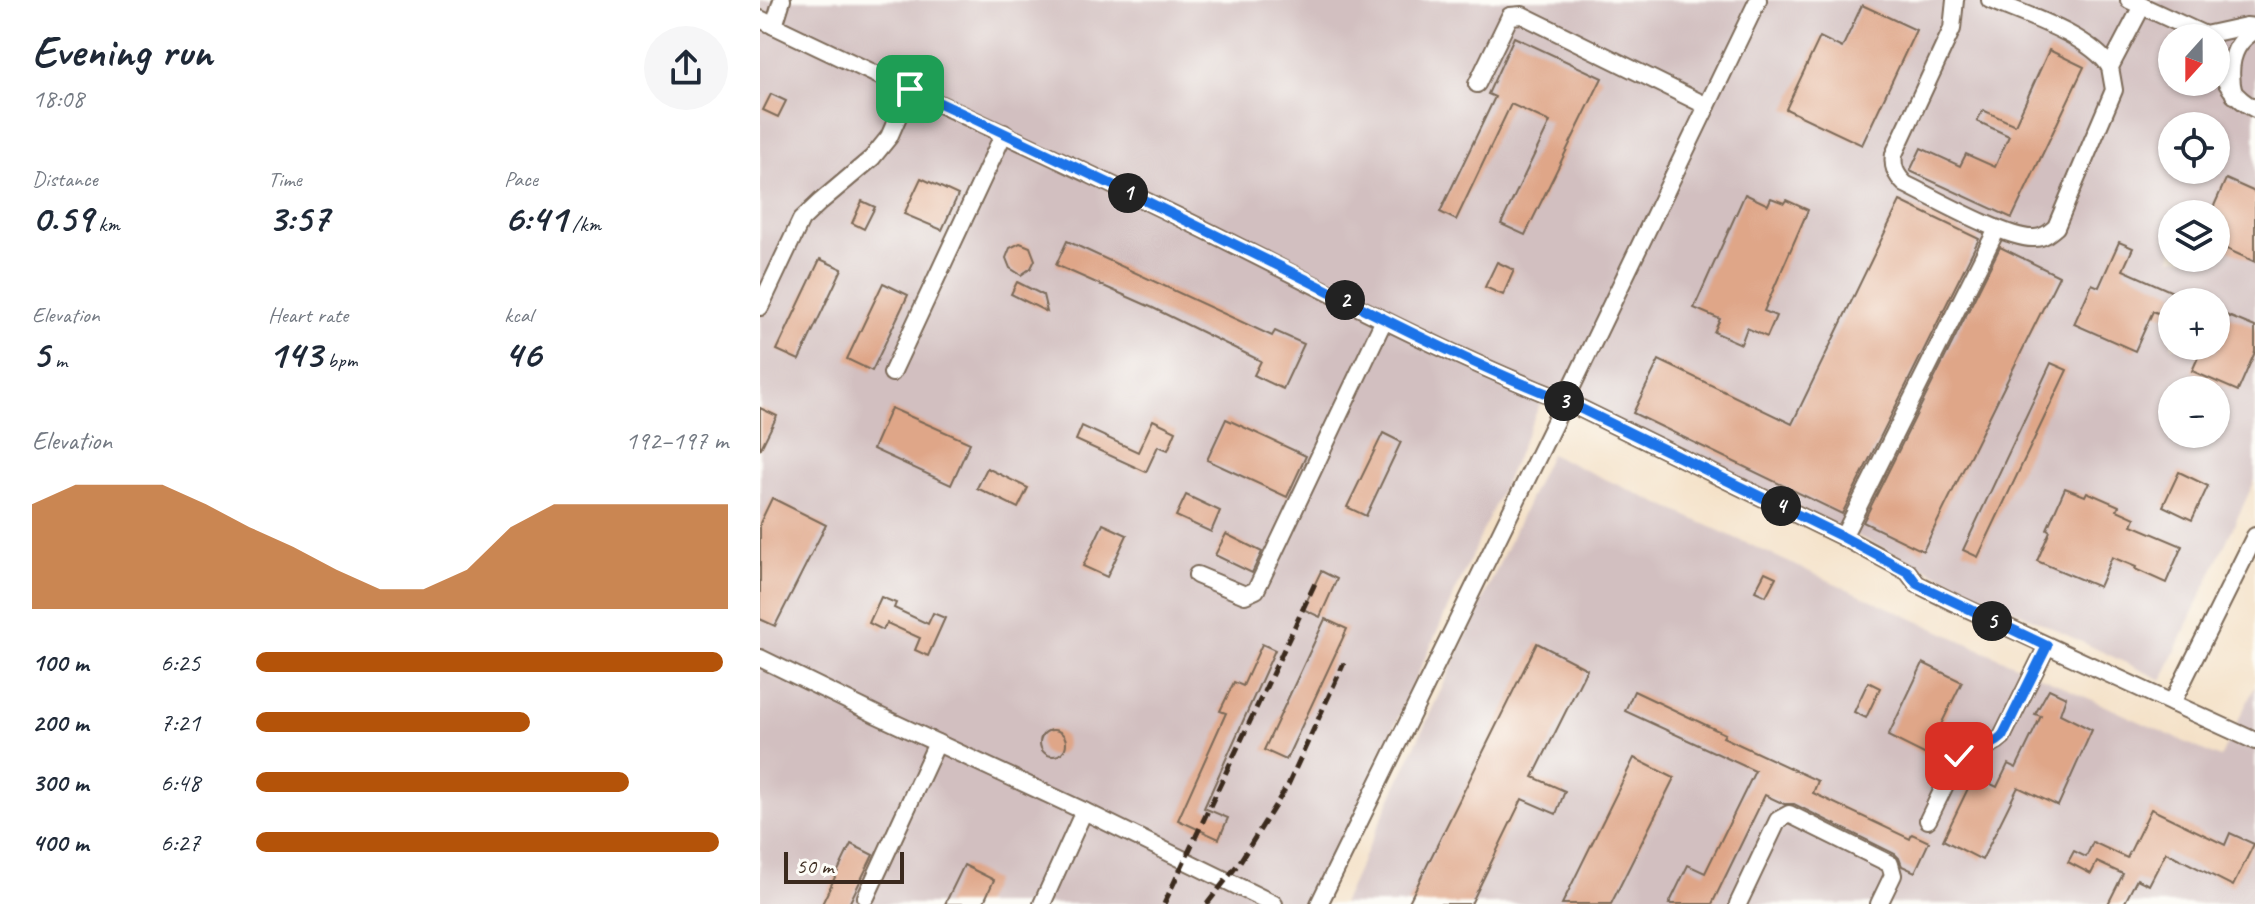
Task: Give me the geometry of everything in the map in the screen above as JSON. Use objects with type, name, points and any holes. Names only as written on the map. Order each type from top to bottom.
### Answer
[{"type":"street","points":[[782,0],[767,23],[1004,133],[1384,320],[1520,384],[1565,401],[1843,537],[1908,572],[1917,584],[1955,603],[2255,741]]},
{"type":"street","points":[[1319,904],[1758,0]]},
{"type":"street","points":[[1955,0],[1952,29],[1894,154],[1897,176],[1905,184],[2009,235],[2036,238],[2056,227],[2114,90],[2110,67],[2102,55],[2079,39],[1990,0]]},
{"type":"street","points":[[2110,67],[2135,3],[2180,24]]},
{"type":"street","points":[[1477,84],[1510,16],[1522,15],[1707,106]]},
{"type":"street","points":[[2230,30],[2246,26],[2255,29],[2240,43],[2231,60],[2230,78],[2234,95]]},
{"type":"street","points":[[760,307],[801,220],[872,158],[889,137],[910,89]]},
{"type":"street","points":[[2230,90],[2255,109]]},
{"type":"street","points":[[892,373],[1004,133]]},
{"type":"street","points":[[1843,537],[1997,229]]},
{"type":"street","points":[[1197,575],[1245,595],[1256,590],[1384,320]]},
{"type":"street","points":[[2172,703],[2255,536]]},
{"type":"street","points":[[1928,820],[1959,756],[1966,751],[1994,745],[2002,737],[2047,646]]},
{"type":"street","points":[[760,658],[1274,904]]},
{"type":"street","points":[[866,897],[937,743]]},
{"type":"street","points":[[1042,904],[1084,811]]},
{"type":"street","points":[[1738,904],[1778,820],[1789,814],[1890,864],[1893,875],[1879,904]]},
{"type":"shaded area","points":[[760,0],[2255,0],[2255,480],[2162,680],[1547,389],[1314,904],[760,904]]},
{"type":"shaded area","points":[[1550,454],[2220,758],[2255,686],[2255,904],[1342,904]]},
{"type":"building","points":[[1862,5],[1916,30],[1862,145],[1786,109],[1820,37],[1842,48]]},
{"type":"building","points":[[1514,37],[1602,78],[1525,235],[1501,224],[1550,122],[1511,104],[1456,220],[1440,212],[1495,97],[1488,94]]},
{"type":"building","points":[[2049,50],[2084,67],[2012,218],[1910,171],[1921,148],[1960,166],[1966,154],[1995,167],[2009,136],[1977,121],[1983,110],[2015,125]]},
{"type":"building","points":[[771,94],[786,101],[778,117],[763,110]]},
{"type":"building","points":[[921,178],[958,195],[942,230],[904,214]]},
{"type":"building","points":[[2230,181],[2255,192],[2255,262],[2230,250],[2230,200],[2217,200],[2224,184],[2230,184]]},
{"type":"building","points":[[1745,194],[1768,205],[1771,198],[1784,203],[1786,200],[1808,210],[1764,311],[1776,316],[1767,337],[1747,328],[1741,344],[1714,332],[1720,319],[1694,308]]},
{"type":"building","points":[[862,201],[875,207],[864,229],[852,223]]},
{"type":"building","points":[[1900,201],[1979,239],[1842,514],[1633,413],[1659,360],[1792,424]]},
{"type":"building","points":[[1067,241],[1272,336],[1275,331],[1304,344],[1283,389],[1254,375],[1261,361],[1056,265]]},
{"type":"building","points":[[2119,242],[2133,248],[2123,270],[2164,288],[2158,288],[2158,313],[2153,311],[2135,351],[2074,324],[2092,284],[2099,287]]},
{"type":"building","points":[[1020,243],[1030,247],[1035,260],[1031,268],[1021,275],[1010,268],[1006,258],[1010,248]]},
{"type":"building","points":[[2000,247],[2059,276],[1923,551],[1863,522]]},
{"type":"building","points":[[820,259],[842,269],[799,360],[777,350]]},
{"type":"building","points":[[1497,262],[1514,270],[1503,295],[1485,287]]},
{"type":"building","points":[[1017,282],[1043,295],[1047,312],[1011,294]]},
{"type":"building","points":[[883,283],[908,295],[872,371],[847,359]]},
{"type":"building","points":[[2230,317],[2255,327],[2255,352],[2238,391],[2230,388],[2230,376],[2204,376],[2192,371],[2197,360],[2230,360]]},
{"type":"building","points":[[2051,363],[2067,370],[1978,557],[1963,550]]},
{"type":"building","points":[[760,408],[777,416],[760,450]]},
{"type":"building","points":[[891,408],[970,443],[951,485],[873,449]]},
{"type":"building","points":[[1226,419],[1306,456],[1287,497],[1207,460]]},
{"type":"building","points":[[1153,420],[1176,431],[1168,450],[1158,446],[1146,472],[1076,440],[1082,426],[1138,452]]},
{"type":"building","points":[[1383,433],[1401,442],[1366,516],[1347,507]]},
{"type":"building","points":[[987,468],[1028,488],[1018,508],[977,488]]},
{"type":"building","points":[[2179,472],[2208,486],[2192,520],[2163,506]]},
{"type":"building","points":[[2065,488],[2085,496],[2087,492],[2119,506],[2117,510],[2135,518],[2132,525],[2182,546],[2166,583],[2112,557],[2099,587],[2037,561]]},
{"type":"building","points":[[1186,495],[1220,511],[1211,532],[1176,516]]},
{"type":"building","points":[[772,498],[826,525],[775,626],[760,619],[760,523]]},
{"type":"building","points":[[1103,524],[1127,535],[1107,577],[1083,566]]},
{"type":"building","points":[[1226,534],[1262,552],[1252,573],[1215,555]]},
{"type":"building","points":[[1321,571],[1337,579],[1320,617],[1303,609]]},
{"type":"building","points":[[1765,572],[1776,577],[1766,596],[1755,591]]},
{"type":"building","points":[[881,597],[896,603],[894,608],[928,624],[933,613],[945,618],[928,656],[915,650],[920,638],[887,623],[883,630],[869,623]]},
{"type":"building","points":[[1325,619],[1347,629],[1286,760],[1264,750]]},
{"type":"building","points":[[1537,643],[1587,669],[1533,777],[1565,791],[1556,814],[1522,799],[1471,904],[1408,904]]},
{"type":"building","points":[[1262,644],[1275,650],[1204,808],[1228,818],[1219,839],[1178,820],[1226,713],[1220,711],[1234,682],[1243,686]]},
{"type":"building","points":[[1923,663],[1962,682],[1926,755],[1888,736]]},
{"type":"building","points":[[1868,682],[1880,688],[1866,718],[1854,712]]},
{"type":"building","points":[[2049,689],[2066,697],[2060,714],[2092,730],[2058,806],[2018,787],[1982,860],[1943,840],[1974,776],[1997,787],[2008,764],[2016,768],[2041,716],[2035,714]]},
{"type":"building","points":[[1634,691],[1818,781],[1813,793],[1910,839],[1912,834],[1929,842],[1915,872],[1902,866],[1895,854],[1794,804],[1784,804],[1765,795],[1712,904],[1669,904],[1688,865],[1705,873],[1755,771],[1625,711]]},
{"type":"building","points":[[1053,730],[1062,734],[1066,743],[1062,752],[1053,756],[1044,752],[1040,743],[1044,734]]},
{"type":"building","points":[[1634,758],[1674,778],[1611,904],[1562,904]]},
{"type":"building","points":[[2151,809],[2225,845],[2230,833],[2254,844],[2233,886],[2166,852],[2149,885],[2137,879],[2124,904],[2108,904],[2123,874],[2097,862],[2091,874],[2068,862],[2074,851],[2086,857],[2093,842],[2127,858]]},
{"type":"building","points":[[851,844],[873,855],[849,904],[822,904]]},
{"type":"building","points":[[964,865],[994,880],[983,904],[945,904]]},
{"type":"railway","points":[[1164,904],[1317,579]]},
{"type":"railway","points":[[1207,904],[1239,863],[1288,785],[1344,663]]},
{"type":"route","points":[[910,89],[1384,320],[1520,384],[1565,401],[1843,537],[1908,572],[1917,584],[2047,646],[2002,737],[1994,745],[1966,751],[1959,756]]}]
